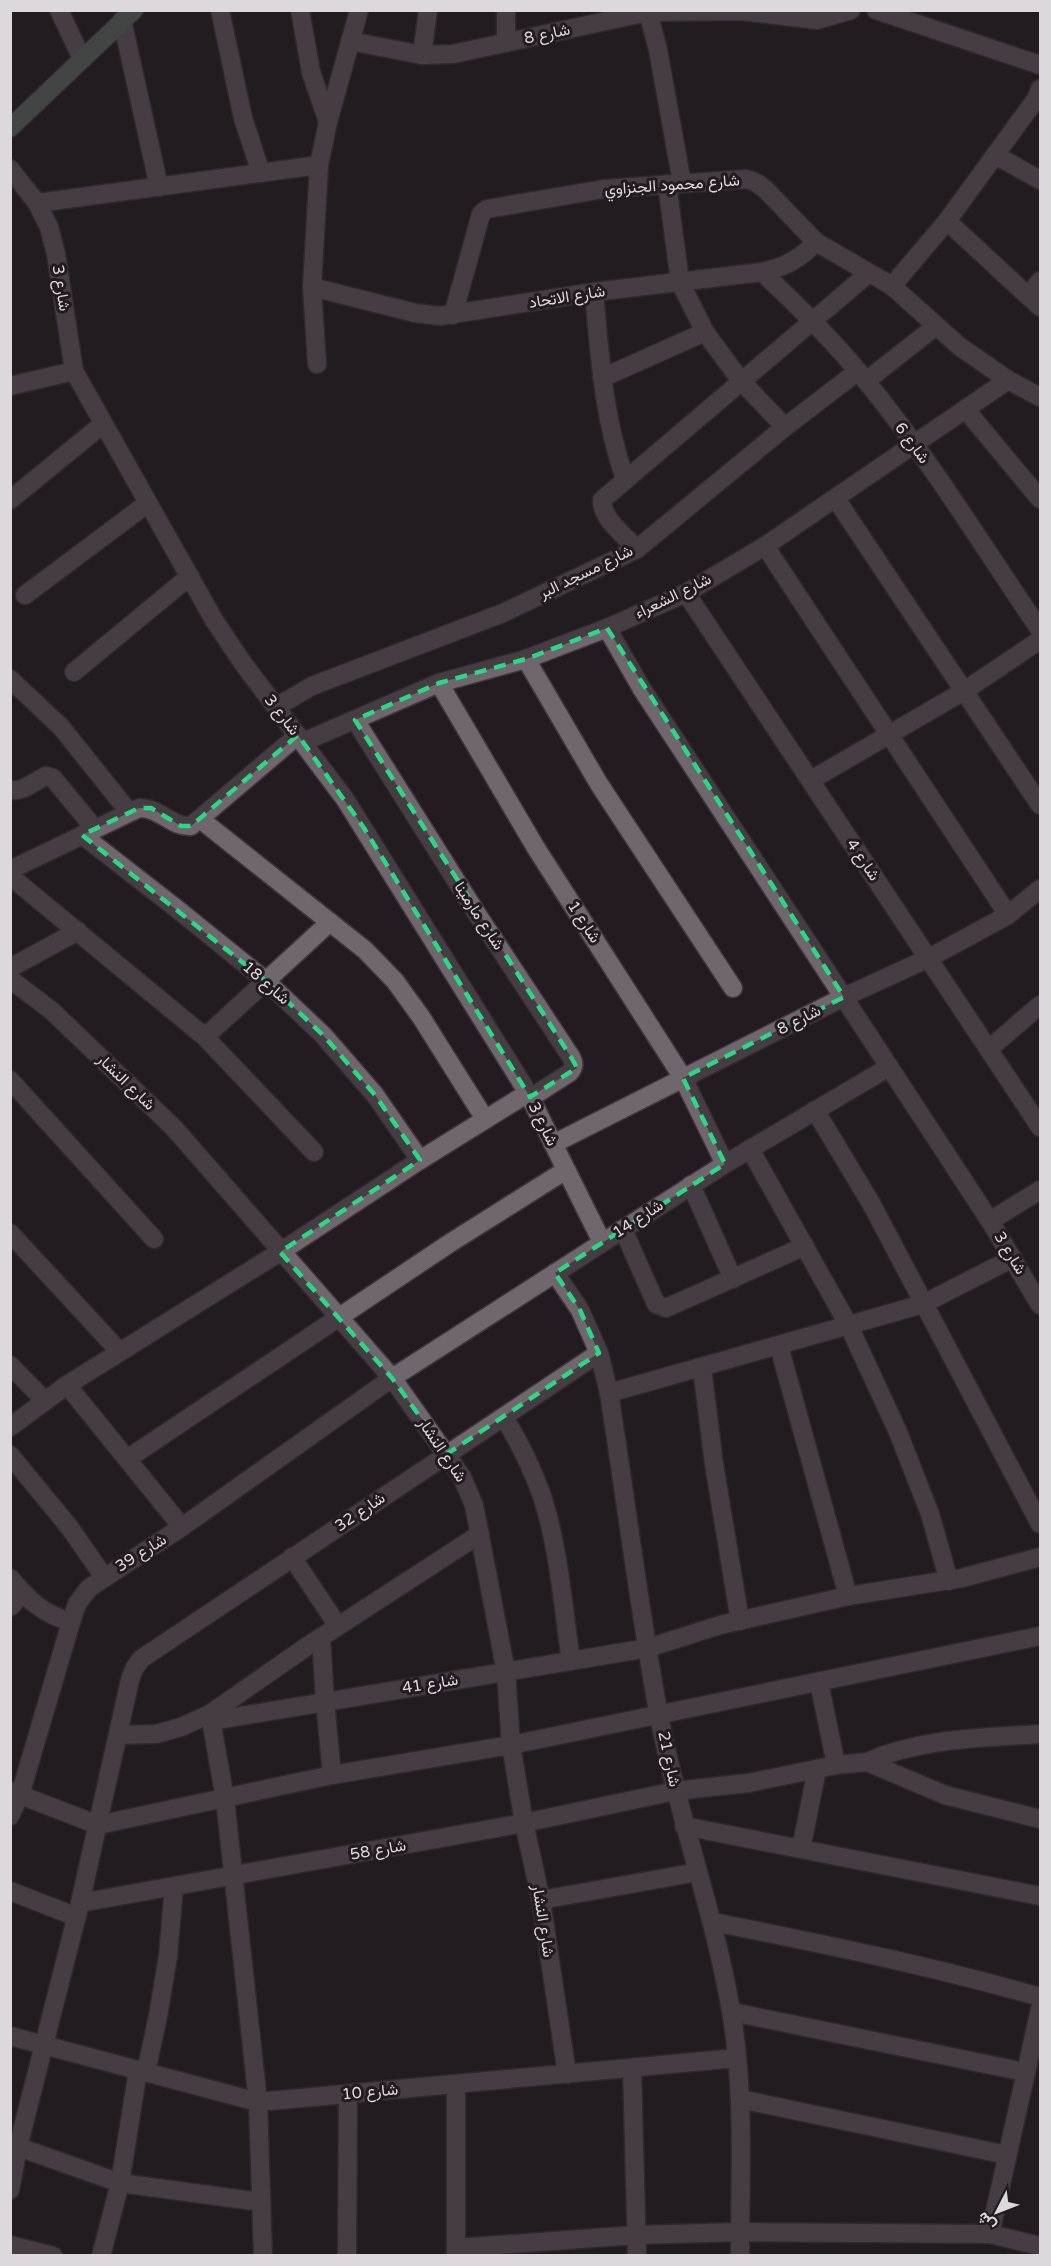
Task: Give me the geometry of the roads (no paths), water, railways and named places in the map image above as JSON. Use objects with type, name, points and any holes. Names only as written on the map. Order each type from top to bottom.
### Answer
[{"type":"street","points":[[59,10],[82,59]]},
{"type":"street","points":[[219,10],[243,118],[261,173]]},
{"type":"street","points":[[300,10],[311,72],[328,122]]},
{"type":"street","points":[[317,364],[312,286],[319,165],[328,122],[359,10]]},
{"type":"street","points":[[422,55],[428,10]]},
{"type":"street","points":[[506,10],[506,43]]},
{"type":"street","name":"شارع 8","points":[[350,41],[422,55],[453,54],[625,14],[741,11],[817,20],[850,10]]},
{"type":"street","points":[[879,11],[1041,65]]},
{"type":"street","points":[[648,12],[658,50],[674,184],[680,282],[705,332],[741,381],[785,427]]},
{"type":"street","points":[[10,128],[128,15]]},
{"type":"street","points":[[128,15],[159,187]]},
{"type":"street","points":[[892,286],[946,221],[1039,96]]},
{"type":"street","points":[[995,155],[1041,180]]},
{"type":"street","points":[[37,203],[319,165]]},
{"type":"street","name":"شارع 3","points":[[10,170],[37,203],[49,227],[56,254],[74,371],[103,424],[231,645],[364,828],[529,1095],[602,1242]]},
{"type":"street","name":"شارع محمود الجنزاوي","points":[[453,315],[481,214],[487,209],[604,189],[747,179],[757,183],[816,242],[892,286],[959,346],[1008,380],[1041,397]]},
{"type":"street","points":[[946,221],[1035,301],[1041,281]]},
{"type":"street","name":"شارع الاتحاد","points":[[312,286],[421,314],[453,315],[594,291],[783,268],[801,257],[816,242]]},
{"type":"street","name":"شارع 6","points":[[762,272],[813,320],[862,376],[915,446],[1041,630]]},
{"type":"street","points":[[636,549],[602,508],[602,500],[869,273]]},
{"type":"street","points":[[594,291],[606,412],[625,479]]},
{"type":"street","name":"شارع مسجد البر","points":[[276,707],[312,686],[503,613],[636,549],[785,427],[936,326]]},
{"type":"street","points":[[602,378],[705,332]]},
{"type":"street","points":[[10,386],[74,371]]},
{"type":"street","name":"شارع الشعراء","points":[[300,739],[355,720],[439,683],[526,659],[607,628],[686,593],[765,546],[915,446],[1008,380]]},
{"type":"street","points":[[966,410],[1041,499]]},
{"type":"street","points":[[10,500],[103,424]]},
{"type":"street","points":[[836,499],[1041,805]]},
{"type":"street","points":[[25,595],[148,502]]},
{"type":"street","points":[[765,546],[1008,915]]},
{"type":"street","points":[[74,672],[190,576]]},
{"type":"street","name":"شارع 4","points":[[686,593],[1041,1127]]},
{"type":"street","name":"شارع 3","points":[[607,628],[655,709],[990,1221],[1041,1305]]},
{"type":"street","points":[[810,780],[964,691],[1041,640]]},
{"type":"street","points":[[526,659],[599,784],[733,988]]},
{"type":"street","points":[[10,679],[61,727],[129,812]]},
{"type":"street","name":"شارع 1","points":[[439,683],[536,848],[683,1078],[724,1164]]},
{"type":"street","name":"شارع مارمينا","points":[[10,1427],[66,1385],[280,1252],[485,1119],[569,1073],[573,1068],[572,1057],[477,914],[355,720]]},
{"type":"street","points":[[10,870],[140,808],[151,808],[182,826],[191,826],[300,739]]},
{"type":"street","points":[[10,790],[17,791],[46,776],[53,778],[89,832]]},
{"type":"street","points":[[200,819],[365,950],[395,981],[421,1017],[485,1119]]},
{"type":"street","name":"شارع 18","points":[[89,832],[177,909],[266,981],[323,1035],[375,1095],[420,1160]]},
{"type":"street","points":[[10,876],[205,1037],[314,1152]]},
{"type":"street","name":"شارع 8","points":[[553,1144],[844,998],[929,958],[1008,915],[1041,889]]},
{"type":"street","points":[[205,1037],[330,922]]},
{"type":"street","points":[[10,968],[78,931]]},
{"type":"street","name":"شارع النشار","points":[[10,979],[52,1011],[174,1128],[392,1378],[462,1476],[474,1504],[506,1672],[511,1745],[524,1823],[541,1900],[567,2074]]},
{"type":"street","points":[[989,1049],[1041,1005]]},
{"type":"street","name":"شارع 14","points":[[392,1378],[724,1164],[889,1066]]},
{"type":"street","points":[[10,1080],[154,1239]]},
{"type":"street","points":[[815,1110],[872,1205],[1041,1524]]},
{"type":"street","points":[[750,1149],[849,1326],[898,1432],[930,1514],[949,1581]]},
{"type":"street","points":[[127,1459],[450,1243],[566,1170]]},
{"type":"street","points":[[691,1185],[733,1279]]},
{"type":"street","points":[[990,1221],[1041,1190]]},
{"type":"street","points":[[623,1229],[656,1304],[660,1307],[671,1306],[805,1246]]},
{"type":"street","points":[[10,1233],[120,1352]]},
{"type":"street","points":[[609,1393],[923,1304],[1012,1258]]},
{"type":"street","name":"شارع 21","points":[[555,1273],[580,1310],[599,1353],[609,1393],[659,1715],[684,1826],[713,1922],[732,2012],[740,2098],[740,2256]]},
{"type":"street","points":[[779,1346],[848,1596]]},
{"type":"street","name":"شارع 32","points":[[118,1735],[130,1680],[141,1659],[599,1353]]},
{"type":"street","points":[[10,1365],[45,1401]]},
{"type":"street","points":[[702,1368],[714,1464],[740,1621]]},
{"type":"street","name":"شارع 39","points":[[10,1816],[15,1793],[77,1604],[88,1588],[182,1527],[392,1378]]},
{"type":"street","points":[[66,1385],[182,1527]]},
{"type":"street","points":[[504,1417],[525,1454],[542,1497],[553,1542],[571,1661]]},
{"type":"street","points":[[10,1455],[70,1528],[104,1577]]},
{"type":"street","points":[[10,2190],[14,2145],[45,2045],[118,1735],[156,1734],[211,1718],[321,1637],[480,1534]]},
{"type":"street","points":[[292,1557],[338,1626]]},
{"type":"street","name":"شارع 41","points":[[211,1718],[648,1648],[720,1624],[848,1596],[949,1581],[1041,1557]]},
{"type":"street","points":[[10,1578],[37,1607],[53,1617],[71,1622]]},
{"type":"street","points":[[10,1607],[24,1593]]},
{"type":"street","points":[[15,1793],[98,1825],[332,1775],[511,1745],[1041,1636]]},
{"type":"street","points":[[321,1637],[332,1775]]},
{"type":"street","points":[[819,1682],[836,1765]]},
{"type":"street","points":[[211,1718],[225,1799],[258,2102],[263,2256]]},
{"type":"street","points":[[867,1762],[916,1746],[962,1739],[1041,1734]]},
{"type":"street","points":[[867,1762],[945,1795],[1041,1819]]},
{"type":"street","name":"شارع 58","points":[[78,1910],[174,1887],[524,1823],[675,1791],[748,1784],[836,1765],[867,1762]]},
{"type":"street","points":[[801,1849],[817,1769]]},
{"type":"street","points":[[684,1826],[1041,1896]]},
{"type":"street","points":[[541,1900],[698,1872]]},
{"type":"street","points":[[101,2256],[120,2183],[142,2071],[158,2016],[168,1956],[174,1887]]},
{"type":"street","points":[[10,1891],[78,1910]]},
{"type":"street","points":[[713,1922],[883,1956],[1041,1997]]},
{"type":"street","points":[[990,2234],[1041,2009]]},
{"type":"street","points":[[732,2012],[1025,2072]]},
{"type":"street","name":"شارع 10","points":[[10,2036],[258,2102],[737,2058]]},
{"type":"street","points":[[632,2068],[637,2256]]},
{"type":"street","points":[[456,2084],[456,2252],[549,2248],[636,2235],[740,2232],[990,2234],[1041,2246]]},
{"type":"street","points":[[347,2256],[348,2094]]},
{"type":"street","points":[[740,2098],[1007,2155]]},
{"type":"street","points":[[14,2145],[120,2183],[261,2202]]},
{"type":"street","points":[[10,2245],[53,2256]]}]
